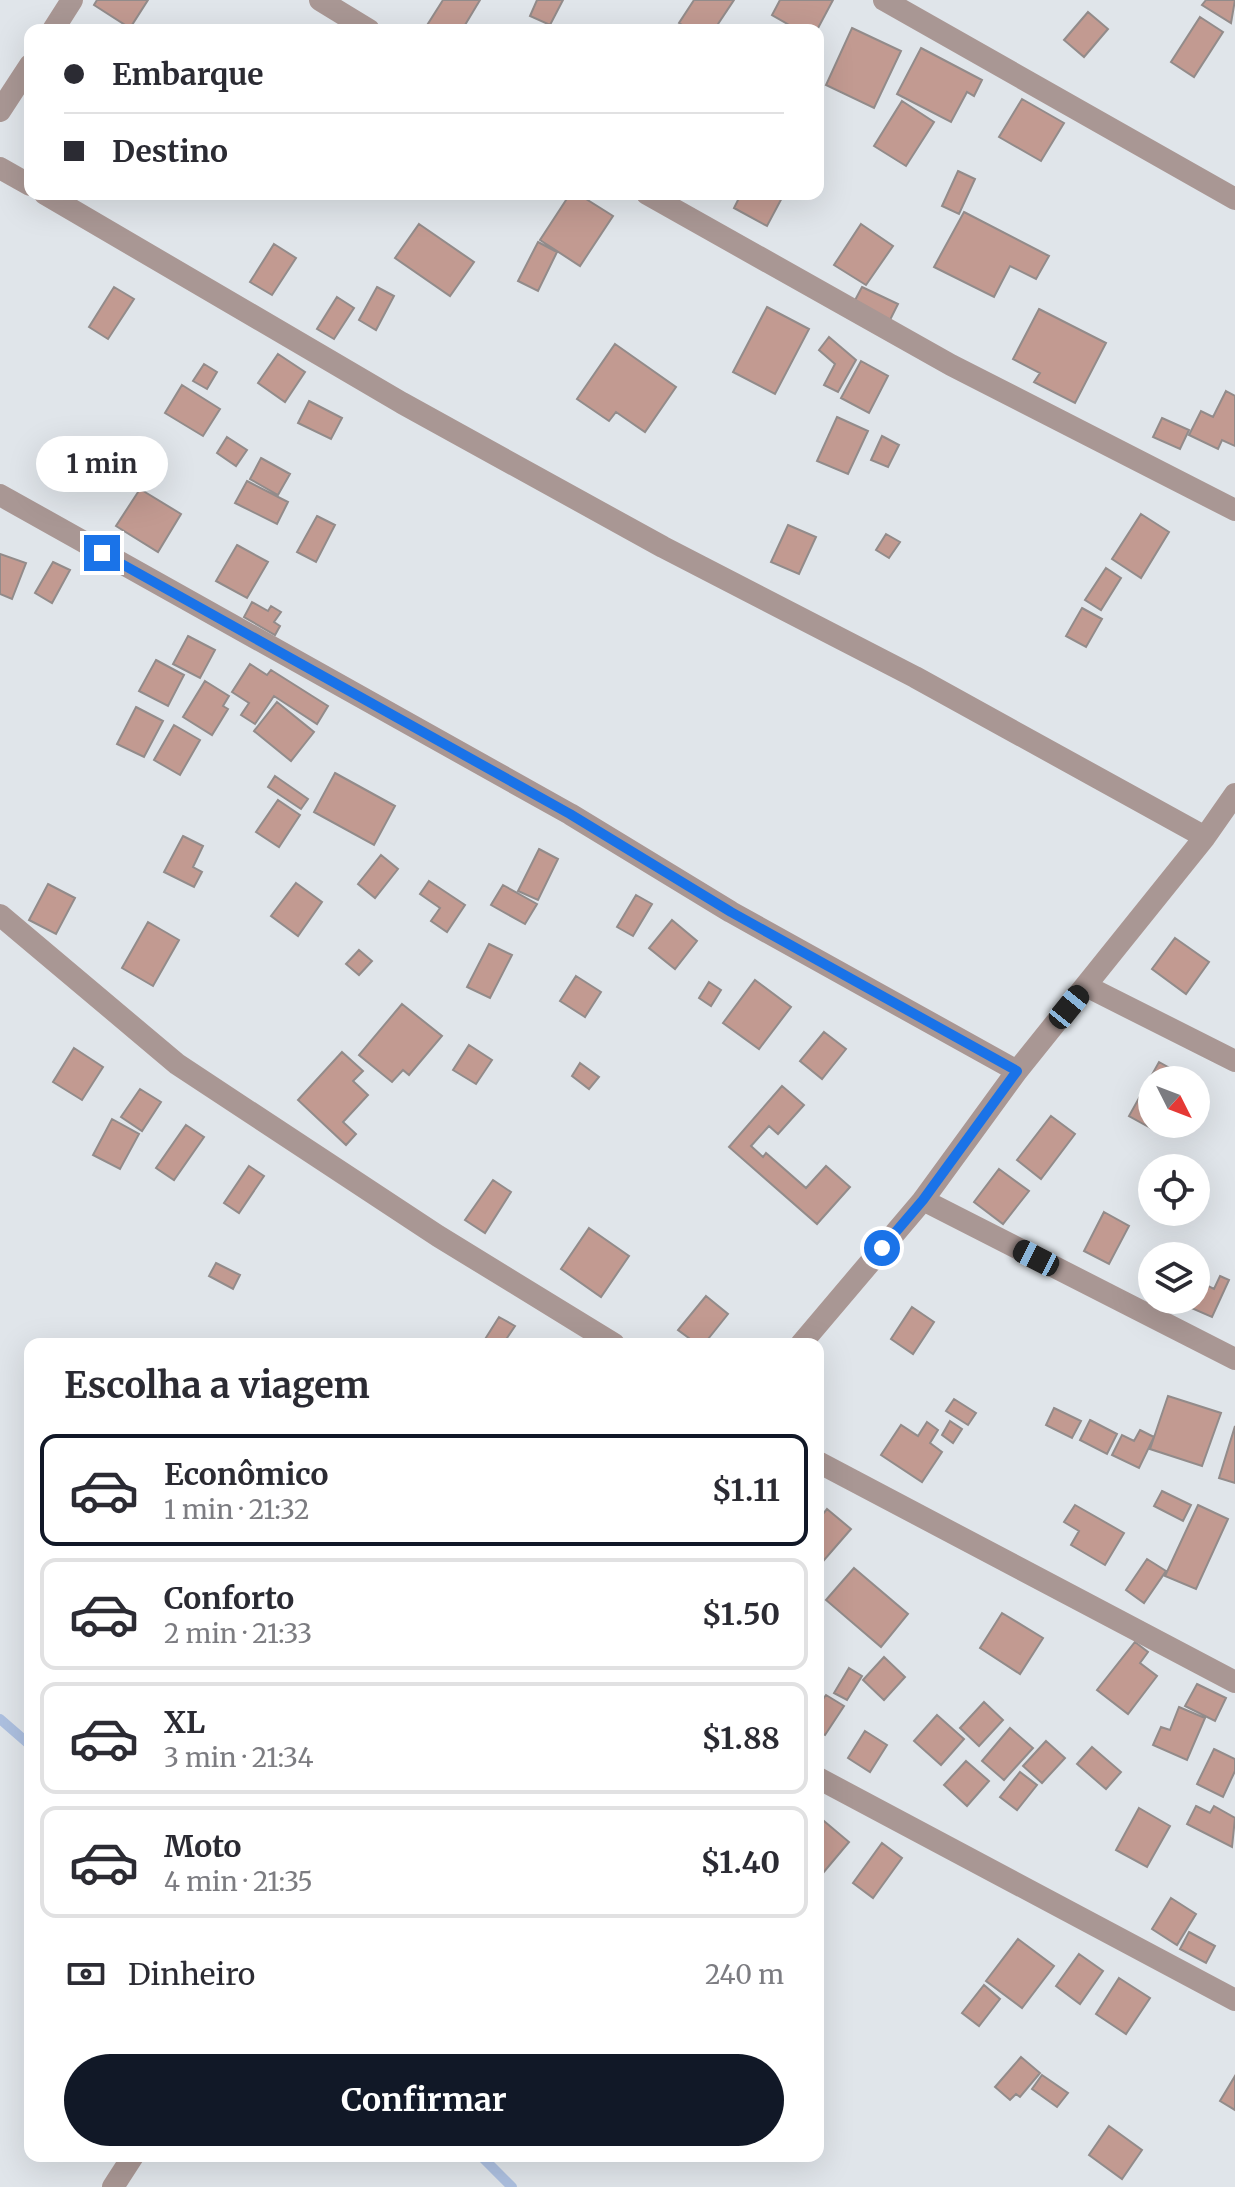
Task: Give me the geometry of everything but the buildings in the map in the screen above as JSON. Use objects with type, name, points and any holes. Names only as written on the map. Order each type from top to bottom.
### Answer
[{"type":"street","points":[[57,24],[72,0]]},
{"type":"street","points":[[320,0],[359,24]]},
{"type":"street","points":[[884,0],[1235,199]]},
{"type":"street","points":[[0,111],[24,74]]},
{"type":"street","points":[[0,168],[24,182]]},
{"type":"street","points":[[55,200],[402,403],[663,547],[915,677],[1205,837]]},
{"type":"street","points":[[658,200],[951,365],[1235,510]]},
{"type":"street","points":[[0,495],[570,814],[731,912],[1017,1071]]},
{"type":"street","points":[[806,1338],[923,1200],[1017,1071],[1205,837],[1235,794]]},
{"type":"street","points":[[0,915],[177,1064],[438,1236],[604,1338]]},
{"type":"street","points":[[1086,986],[1235,1061]]},
{"type":"street","points":[[923,1200],[1235,1359]]},
{"type":"street","points":[[824,1465],[1235,1682]]},
{"type":"street","points":[[824,1781],[1235,2000]]},
{"type":"street","points":[[113,2187],[129,2162]]},
{"type":"waterway","points":[[0,1719],[24,1740]]},
{"type":"waterway","points":[[487,2162],[512,2187]]},
{"type":"route","points":[[102,553],[570,814],[731,912],[1017,1071],[923,1200],[882,1248]]}]
